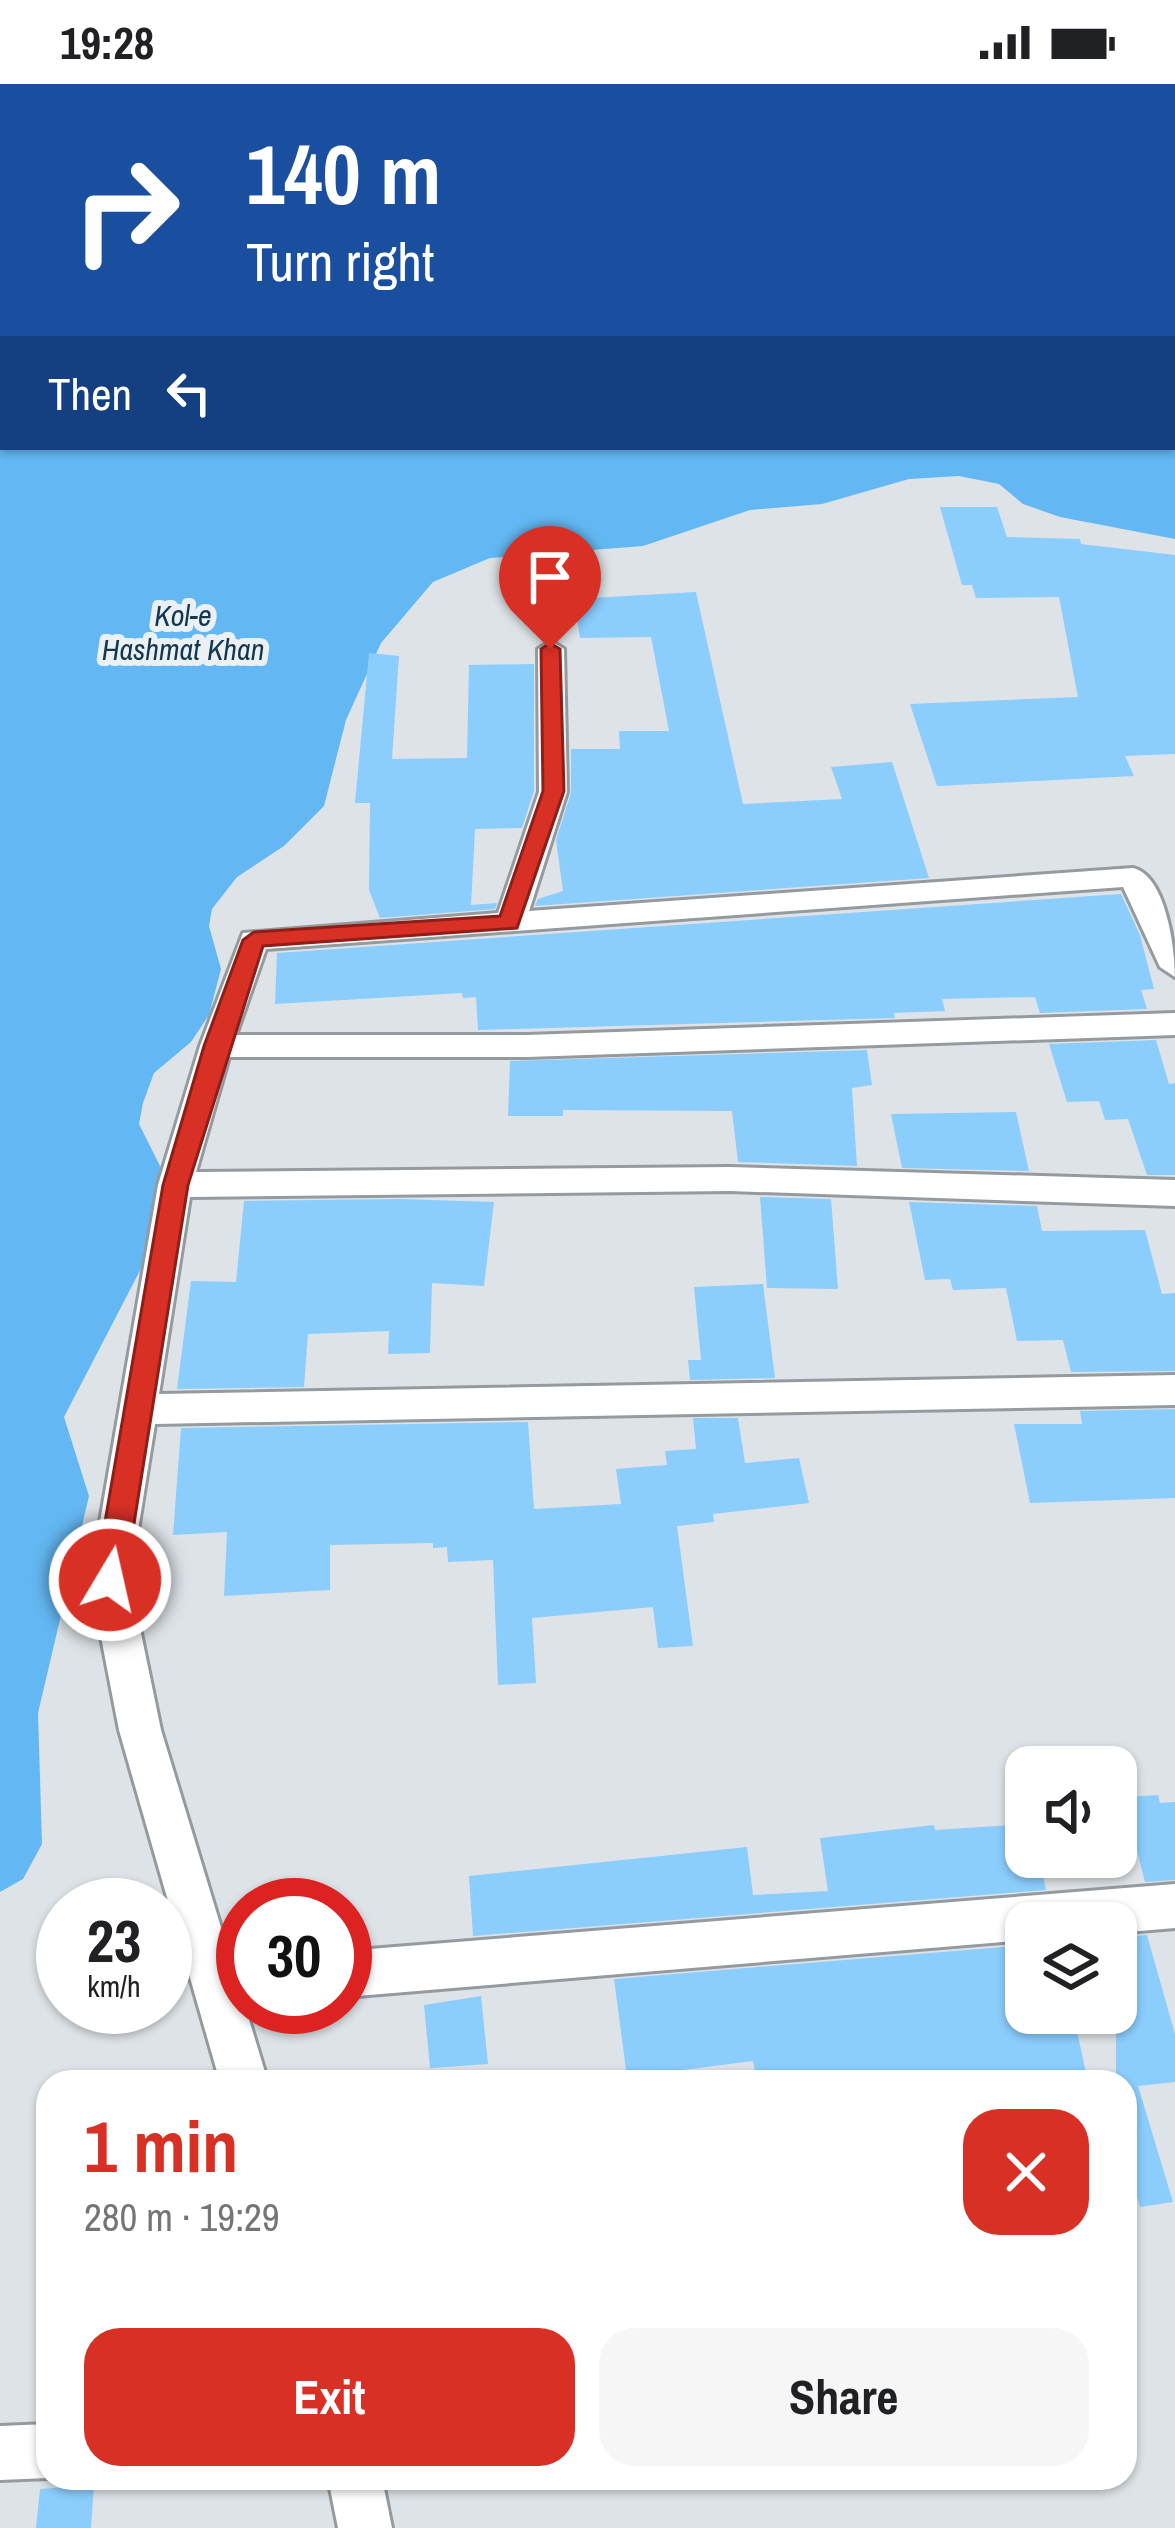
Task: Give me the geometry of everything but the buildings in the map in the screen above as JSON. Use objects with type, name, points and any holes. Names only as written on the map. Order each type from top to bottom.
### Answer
[{"type":"street","points":[[509,923],[554,791],[550,649]]},
{"type":"street","points":[[216,1944],[140,1730],[110,1580],[176,1185],[216,1046],[254,940],[1133,877],[1175,967]]},
{"type":"street","points":[[1143,892],[1175,890]]},
{"type":"street","points":[[216,1046],[527,1046],[1175,1024]]},
{"type":"street","points":[[176,1185],[730,1179],[1175,1193]]},
{"type":"street","points":[[135,1409],[1175,1390]]},
{"type":"street","points":[[372,1972],[1175,1906]]},
{"type":"street","points":[[237,2034],[242,2070]]},
{"type":"street","points":[[0,2453],[36,2452]]},
{"type":"street","points":[[357,2490],[365,2528]]},
{"type":"water","name":"Kol-e Hashmat Khan","points":[[0,450],[1175,450],[1175,539],[1060,517],[1023,504],[999,484],[959,476],[909,479],[822,504],[750,510],[643,546],[490,558],[433,582],[381,643],[346,720],[324,806],[284,846],[237,877],[212,909],[209,926],[221,969],[209,1015],[191,1042],[154,1073],[143,1103],[139,1124],[161,1168],[146,1259],[64,1417],[89,1496],[38,1713],[42,1844],[23,1879],[0,1892]]},
{"type":"route","points":[[110,1580],[176,1185],[216,1046],[254,940],[509,923],[540,844],[554,791],[550,649]]}]
